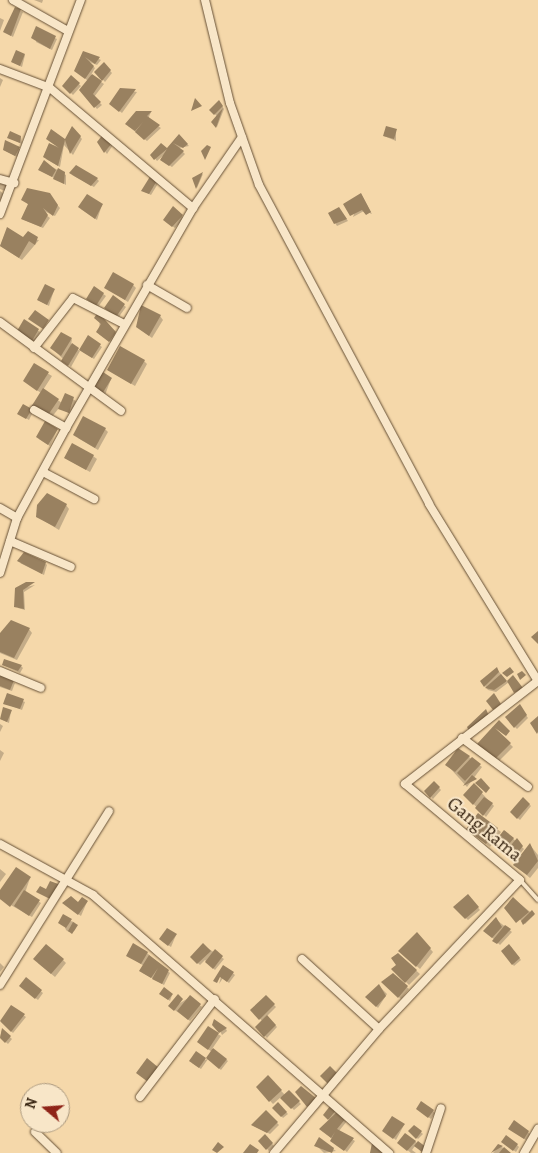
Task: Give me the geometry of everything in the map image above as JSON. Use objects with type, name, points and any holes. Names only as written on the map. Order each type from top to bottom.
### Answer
[{"type":"street","points":[[13,0],[68,31]]},
{"type":"street","points":[[0,214],[50,88],[68,31],[81,0]]},
{"type":"street","points":[[204,0],[242,137],[286,240],[429,504],[538,681]]},
{"type":"street","points":[[0,69],[50,88],[193,208]]},
{"type":"street","points":[[0,573],[17,518],[66,428],[89,390],[124,324],[193,208],[242,137]]},
{"type":"street","points":[[0,178],[14,182]]},
{"type":"street","points":[[147,285],[187,308]]},
{"type":"street","points":[[34,348],[74,298],[124,324]]},
{"type":"street","points":[[0,322],[89,390],[121,411]]},
{"type":"street","points":[[34,410],[66,428]]},
{"type":"street","points":[[43,472],[94,499]]},
{"type":"street","points":[[0,508],[17,518]]},
{"type":"street","points":[[10,541],[71,567]]},
{"type":"street","points":[[0,671],[41,688]]},
{"type":"street","name":"Gang Rama","points":[[274,1153],[379,1029],[520,880],[405,788],[462,738],[538,681]]},
{"type":"street","points":[[462,738],[528,787]]},
{"type":"street","points":[[0,985],[108,811]]},
{"type":"street","points":[[0,844],[67,877],[116,913],[389,1153]]},
{"type":"street","points":[[302,960],[379,1029]]},
{"type":"street","points":[[140,1097],[215,999]]},
{"type":"street","points":[[426,1153],[441,1108]]},
{"type":"street","points":[[524,1153],[538,1129]]},
{"type":"street","points":[[36,1133],[57,1153]]},
{"type":"lane","points":[[520,880],[538,900]]},
{"type":"building","points":[[15,7],[21,9],[11,36],[3,32]]},
{"type":"building","points":[[36,26],[56,36],[50,49],[31,38]]},
{"type":"building","points":[[16,50],[25,54],[20,66],[11,62]]},
{"type":"building","points":[[83,51],[100,57],[95,64],[85,57],[94,66],[85,79],[74,71]]},
{"type":"building","points":[[104,62],[111,70],[102,81],[94,72]]},
{"type":"building","points":[[92,74],[102,81],[93,94],[101,102],[94,108],[79,90]]},
{"type":"building","points":[[71,75],[80,83],[70,94],[62,86]]},
{"type":"building","points":[[120,88],[136,89],[119,112],[109,104]]},
{"type":"building","points":[[195,98],[202,106],[191,111]]},
{"type":"building","points":[[219,100],[223,106],[214,115],[209,110]]},
{"type":"building","points":[[223,108],[216,128],[211,122]]},
{"type":"building","points":[[136,111],[152,111],[147,116],[160,125],[144,140],[135,132],[143,122],[135,131],[125,124]]},
{"type":"building","points":[[72,126],[81,136],[70,154],[65,140],[58,166],[43,157],[49,143],[59,148],[46,139],[51,129],[65,139]]},
{"type":"building","points":[[386,126],[397,129],[394,139],[383,136]]},
{"type":"building","points":[[10,131],[21,136],[20,143],[7,138]]},
{"type":"building","points":[[104,133],[112,143],[104,153],[97,142]]},
{"type":"building","points":[[179,134],[188,144],[183,148],[173,143],[184,151],[169,166],[160,160],[167,149],[154,160],[150,155],[161,143],[167,148]]},
{"type":"building","points":[[5,140],[20,147],[15,156],[3,150]]},
{"type":"building","points":[[207,145],[211,147],[205,160],[201,151]]},
{"type":"building","points":[[44,160],[56,170],[52,177],[38,170]]},
{"type":"building","points":[[76,165],[98,178],[91,186],[69,173]]},
{"type":"building","points":[[58,168],[65,172],[64,184],[53,179]]},
{"type":"building","points":[[203,172],[196,189],[192,178]]},
{"type":"building","points":[[151,175],[158,179],[149,194],[141,191]]},
{"type":"building","points":[[27,188],[50,193],[58,205],[53,216],[43,208],[48,215],[41,227],[21,219],[28,204],[21,200]]},
{"type":"building","points":[[361,193],[371,212],[366,215],[362,210],[350,216],[343,204]]},
{"type":"building","points":[[87,194],[103,204],[95,219],[78,207]]},
{"type":"building","points":[[173,206],[183,215],[172,227],[163,220]]},
{"type":"building","points":[[339,207],[347,219],[334,224],[328,213]]},
{"type":"building","points":[[7,227],[23,237],[28,231],[38,237],[35,245],[29,241],[19,258],[0,246]]},
{"type":"building","points":[[113,272],[134,284],[125,300],[104,288]]},
{"type":"building","points":[[45,284],[55,289],[47,305],[37,300]]},
{"type":"building","points":[[94,286],[104,293],[96,306],[86,299]]},
{"type":"building","points":[[113,295],[125,304],[116,317],[104,308]]},
{"type":"building","points":[[141,305],[161,315],[149,336],[136,327]]},
{"type":"building","points":[[35,310],[49,320],[43,329],[28,319]]},
{"type":"building","points":[[98,312],[116,332],[109,342],[96,332],[101,324],[94,318]]},
{"type":"building","points":[[24,319],[39,329],[32,341],[17,331]]},
{"type":"building","points":[[61,332],[72,338],[61,356],[50,348]]},
{"type":"building","points":[[88,335],[101,344],[92,358],[79,350]]},
{"type":"building","points":[[72,343],[79,348],[68,366],[61,361]]},
{"type":"building","points":[[120,346],[145,360],[131,384],[107,370]]},
{"type":"building","points":[[34,363],[49,372],[37,391],[23,381]]},
{"type":"building","points":[[103,372],[112,378],[102,394],[93,387]]},
{"type":"building","points":[[43,388],[59,399],[48,415],[31,407]]},
{"type":"building","points":[[65,393],[74,397],[69,413],[58,409]]},
{"type":"building","points":[[23,404],[32,409],[26,419],[17,414]]},
{"type":"building","points":[[83,416],[106,428],[95,448],[73,435]]},
{"type":"building","points":[[45,421],[58,429],[48,445],[36,437]]},
{"type":"building","points":[[72,443],[94,455],[86,470],[64,458]]},
{"type":"building","points":[[47,493],[67,504],[55,527],[36,517],[37,505]]},
{"type":"building","points":[[24,552],[46,562],[42,574],[17,561]]},
{"type":"building","points":[[26,582],[35,582],[23,590],[24,609],[14,607],[15,588]]},
{"type":"building","points":[[11,620],[30,628],[14,658],[0,652],[0,633]]},
{"type":"building","points":[[538,631],[538,644],[531,637]]},
{"type":"building","points":[[4,659],[22,665],[18,671],[2,665]]},
{"type":"building","points":[[497,667],[499,672],[484,687],[480,681]]},
{"type":"building","points":[[510,667],[514,672],[507,677],[502,673]]},
{"type":"building","points":[[522,671],[526,675],[520,680],[517,674]]},
{"type":"building","points":[[0,674],[14,680],[10,690],[0,686]]},
{"type":"building","points":[[501,674],[507,681],[494,690],[485,688]]},
{"type":"building","points":[[513,675],[523,688],[514,693],[507,681]]},
{"type":"building","points":[[7,693],[24,699],[20,709],[3,704]]},
{"type":"building","points":[[494,693],[501,704],[493,710],[486,701]]},
{"type":"building","points":[[520,704],[527,715],[514,728],[505,717]]},
{"type":"building","points":[[3,707],[12,710],[7,722],[0,719]]},
{"type":"building","points":[[486,709],[489,716],[469,731],[467,727]]},
{"type":"building","points":[[538,716],[538,732],[537,734],[530,723]]},
{"type":"building","points":[[499,720],[510,731],[506,736],[495,728],[511,743],[495,759],[477,744]]},
{"type":"building","points":[[458,748],[470,756],[455,772],[445,765]]},
{"type":"building","points":[[472,757],[481,764],[465,781],[457,773]]},
{"type":"building","points":[[472,775],[477,779],[463,786]]},
{"type":"building","points":[[481,778],[490,788],[486,793],[475,783]]},
{"type":"building","points":[[434,781],[440,787],[430,798],[424,791]]},
{"type":"building","points":[[474,783],[483,792],[473,805],[463,795]]},
{"type":"building","points":[[484,797],[493,803],[483,816],[475,808]]},
{"type":"building","points":[[523,797],[530,804],[517,819],[510,812]]},
{"type":"building","points":[[478,813],[498,828],[486,844],[466,829]]},
{"type":"building","points":[[504,830],[514,838],[505,849],[496,840]]},
{"type":"building","points":[[517,838],[523,846],[513,859],[506,851]]},
{"type":"building","points":[[530,843],[538,861],[527,875],[513,865]]},
{"type":"building","points":[[16,867],[31,877],[10,907],[0,899],[0,890]]},
{"type":"building","points":[[50,881],[61,885],[52,900],[36,892],[40,886],[46,889]]},
{"type":"building","points":[[24,890],[40,900],[29,916],[14,906]]},
{"type":"building","points":[[468,894],[479,907],[465,919],[453,907]]},
{"type":"building","points":[[71,896],[78,902],[82,897],[88,901],[78,915],[62,903]]},
{"type":"building","points":[[513,897],[529,912],[516,923],[504,908]]},
{"type":"building","points":[[532,910],[535,914],[523,925],[521,921]]},
{"type":"building","points":[[63,914],[72,919],[66,928],[58,923]]},
{"type":"building","points":[[496,917],[502,927],[492,938],[483,931]]},
{"type":"building","points":[[73,922],[78,925],[72,934],[68,931]]},
{"type":"building","points":[[505,925],[511,929],[497,944],[492,941]]},
{"type":"building","points":[[167,928],[177,934],[168,946],[159,939]]},
{"type":"building","points":[[417,932],[431,948],[416,967],[398,951]]},
{"type":"building","points":[[133,943],[148,952],[141,964],[126,956]]},
{"type":"building","points":[[203,943],[211,951],[197,964],[190,957]]},
{"type":"building","points":[[46,944],[64,959],[51,974],[33,959]]},
{"type":"building","points":[[509,944],[520,958],[512,965],[501,951]]},
{"type":"building","points":[[215,949],[223,956],[213,969],[205,962]]},
{"type":"building","points":[[398,953],[417,970],[405,983],[391,969],[396,965],[391,958]]},
{"type":"building","points":[[149,955],[169,970],[162,984],[152,979],[158,968],[151,978],[139,971]]},
{"type":"building","points":[[223,965],[234,972],[227,982],[220,977],[217,983],[213,981]]},
{"type":"building","points":[[393,973],[408,986],[398,998],[381,982]]},
{"type":"building","points":[[26,977],[42,990],[35,999],[19,986]]},
{"type":"building","points":[[379,984],[386,996],[376,1007],[365,997]]},
{"type":"building","points":[[164,987],[173,994],[168,1000],[159,994]]},
{"type":"building","points":[[178,994],[183,999],[174,1011],[168,1006]]},
{"type":"building","points":[[190,995],[201,1004],[188,1020],[177,1011]]},
{"type":"building","points":[[266,995],[275,1004],[259,1020],[250,1010]]},
{"type":"building","points":[[11,1005],[25,1014],[11,1032],[0,1021]]},
{"type":"building","points":[[267,1015],[276,1025],[264,1037],[255,1027]]},
{"type":"building","points":[[214,1019],[227,1028],[219,1033],[212,1025]]},
{"type":"building","points":[[208,1026],[219,1033],[208,1050],[197,1042]]},
{"type":"building","points":[[2,1028],[11,1036],[5,1043],[0,1038]]},
{"type":"building","points":[[213,1048],[227,1059],[219,1069],[206,1058]]},
{"type":"building","points":[[196,1051],[206,1058],[199,1068],[189,1061]]},
{"type":"building","points":[[147,1058],[159,1068],[148,1082],[136,1073]]},
{"type":"building","points":[[330,1066],[337,1073],[328,1084],[320,1076]]},
{"type":"building","points":[[268,1075],[282,1090],[269,1102],[256,1087]]},
{"type":"building","points":[[301,1086],[317,1099],[307,1107],[295,1092]]},
{"type":"building","points":[[289,1090],[300,1101],[291,1109],[280,1098]]},
{"type":"building","points":[[421,1101],[434,1110],[428,1118],[416,1109]]},
{"type":"building","points":[[278,1102],[287,1112],[281,1117],[272,1108]]},
{"type":"building","points":[[330,1106],[337,1109],[328,1120],[323,1115]]},
{"type":"building","points":[[266,1110],[278,1122],[267,1133],[251,1125]]},
{"type":"building","points":[[337,1112],[346,1118],[337,1129],[354,1138],[344,1151],[330,1141],[335,1132],[331,1138],[319,1129]]},
{"type":"building","points":[[392,1116],[405,1124],[393,1139],[382,1131]]},
{"type":"building","points":[[514,1120],[529,1131],[524,1139],[508,1129]]},
{"type":"building","points":[[414,1125],[422,1131],[416,1139],[408,1131]]},
{"type":"building","points":[[405,1133],[416,1141],[407,1151],[397,1143]]},
{"type":"building","points":[[265,1134],[273,1143],[266,1150],[258,1141]]},
{"type":"building","points":[[506,1135],[518,1144],[513,1151],[501,1142]]},
{"type":"building","points":[[319,1137],[334,1148],[332,1153],[314,1146]]},
{"type":"building","points":[[418,1141],[426,1147],[422,1152],[414,1146]]},
{"type":"building","points":[[218,1142],[224,1147],[217,1153],[212,1150]]},
{"type":"building","points":[[372,1143],[384,1153],[370,1153]]},
{"type":"building","points":[[250,1144],[259,1150],[257,1153],[243,1153]]},
{"type":"building","points":[[498,1144],[503,1146],[491,1153]]},
{"type":"building","points":[[504,1147],[511,1153],[499,1153]]}]
